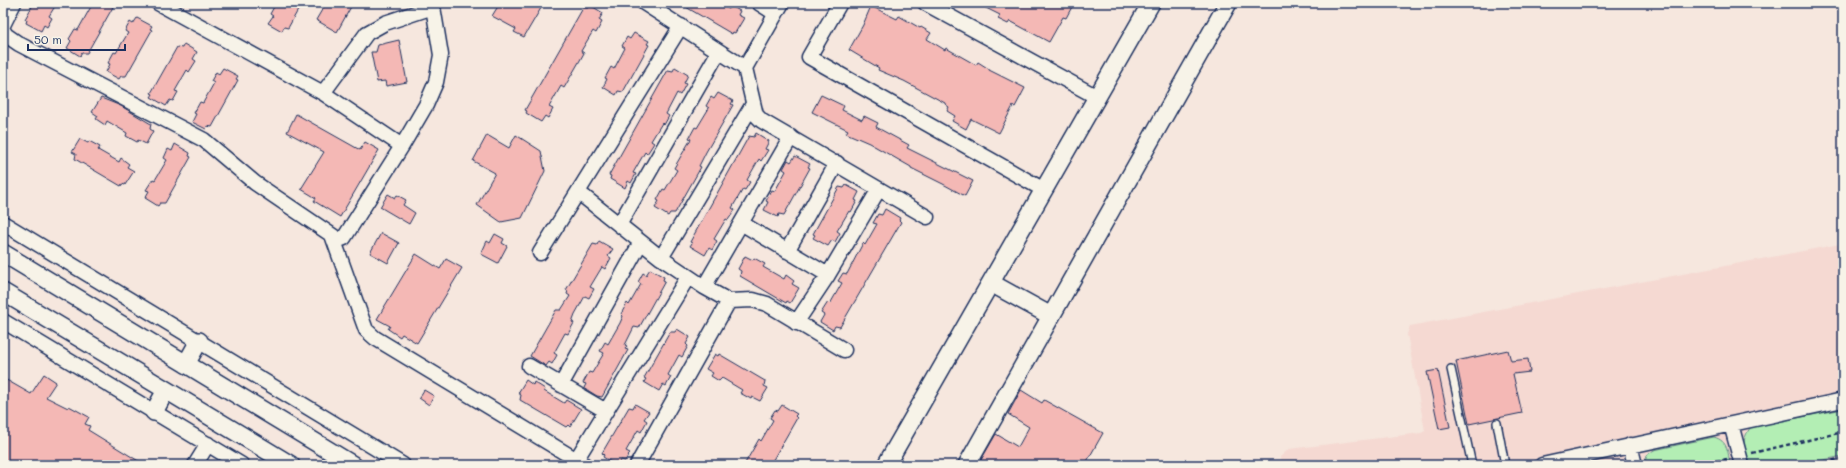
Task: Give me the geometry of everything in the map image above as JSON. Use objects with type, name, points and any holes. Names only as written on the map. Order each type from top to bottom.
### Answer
[{"type":"street","points":[[3,25],[14,3]]},
{"type":"street","points":[[158,3],[323,93],[402,146]]},
{"type":"street","points":[[644,3],[745,68]]},
{"type":"street","points":[[759,3],[779,8],[745,68],[756,114],[762,120],[928,217]]},
{"type":"street","points":[[840,3],[809,57],[1044,190]]},
{"type":"street","points":[[926,3],[1097,97]]},
{"type":"street","points":[[886,465],[1151,3]]},
{"type":"street","points":[[966,465],[1228,3]]},
{"type":"street","points":[[3,30],[6,35],[19,44],[204,140],[255,183],[333,238],[339,240],[344,238],[402,146],[426,105],[436,82],[441,55],[434,5],[385,22],[367,33],[323,93]]},
{"type":"street","points":[[540,253],[681,26]]},
{"type":"street","points":[[619,225],[719,51]]},
{"type":"street","points":[[661,258],[753,104]]},
{"type":"street","points":[[704,287],[791,137]]},
{"type":"street","points":[[787,252],[837,163]]},
{"type":"street","points":[[796,322],[828,275],[879,189]]},
{"type":"street","points":[[578,192],[661,258],[704,287],[729,301],[753,300],[767,304],[844,350]]},
{"type":"street","points":[[3,223],[403,465]]},
{"type":"street","points":[[741,223],[787,252],[828,275]]},
{"type":"street","points":[[333,238],[366,330],[375,338],[581,462],[606,411],[688,277]]},
{"type":"street","points":[[562,385],[641,242]]},
{"type":"street","points":[[3,253],[353,465]]},
{"type":"street","points":[[991,282],[1051,316]]},
{"type":"street","points":[[3,292],[291,465]]},
{"type":"street","points":[[637,465],[729,301]]},
{"type":"street","points":[[3,321],[242,465]]},
{"type":"street","points":[[186,364],[199,341]]},
{"type":"street","points":[[530,366],[606,411]]},
{"type":"street","points":[[154,412],[166,390]]},
{"type":"street","points":[[1542,465],[1843,400]]},
{"type":"street","points":[[1731,424],[1740,461]]},
{"type":"street","points":[[195,465],[208,444]]},
{"type":"street","points":[[1630,446],[1635,465]]},
{"type":"lane","points":[[1451,369],[1472,465]]},
{"type":"lane","points":[[1497,423],[1505,465]]},
{"type":"path","points":[[1696,465],[1740,461],[1843,432]]},
{"type":"path","points":[[1812,465],[1843,458]]},
{"type":"shaded area","points":[[1840,244],[1843,246],[1843,465],[1282,465],[1280,457],[1289,449],[1421,433],[1425,431],[1407,334],[1410,326]]},
{"type":"green space","points":[[1843,409],[1843,456],[1798,465],[1745,465],[1743,450],[1744,441],[1751,427]]},
{"type":"green space","points":[[1714,437],[1725,444],[1728,451],[1730,465],[1644,465],[1647,455],[1654,450]]},
{"type":"building","points":[[34,3],[57,3],[49,16],[52,18],[47,27],[44,25],[41,31],[26,23],[27,20],[25,19]]},
{"type":"building","points":[[93,3],[107,3],[113,7],[87,53],[82,53],[80,56],[67,48],[71,41],[69,39],[75,29],[78,30]]},
{"type":"building","points":[[276,3],[302,3],[288,28],[284,27],[282,31],[268,23],[273,16],[270,14]]},
{"type":"building","points":[[326,3],[353,3],[337,32],[316,20]]},
{"type":"building","points":[[500,3],[544,3],[524,37],[514,32],[516,29],[492,16]]},
{"type":"building","points":[[679,3],[718,3],[729,9],[731,6],[740,11],[738,15],[744,18],[735,33],[733,32],[732,34]]},
{"type":"building","points":[[976,3],[1074,3],[1066,18],[1063,17],[1049,42],[1010,21],[1008,24],[998,19],[1000,15]]},
{"type":"building","points":[[590,5],[603,13],[599,20],[602,22],[596,33],[593,31],[581,51],[584,53],[564,88],[561,86],[549,107],[553,109],[548,118],[545,116],[541,122],[526,113],[527,111],[525,110],[583,8],[588,8]]},
{"type":"building","points":[[871,6],[897,19],[899,16],[920,28],[921,27],[931,33],[927,39],[945,50],[946,48],[976,65],[978,62],[989,70],[1025,88],[1015,107],[1013,106],[999,133],[971,119],[966,129],[952,121],[955,116],[947,111],[949,107],[945,103],[904,81],[878,70],[879,68],[849,50],[863,25]]},
{"type":"building","points":[[137,18],[152,26],[150,29],[152,30],[126,76],[121,76],[119,79],[106,72],[110,64],[108,63],[128,33],[125,31],[130,22],[133,24]]},
{"type":"building","points":[[634,33],[649,41],[647,44],[649,45],[623,92],[618,91],[616,95],[603,87],[607,79],[605,78],[611,67],[614,69],[625,48],[622,46],[627,37],[630,39]]},
{"type":"building","points":[[399,40],[407,82],[386,86],[385,81],[377,82],[371,52],[376,52],[378,45]]},
{"type":"building","points":[[184,44],[197,52],[193,59],[196,61],[189,72],[187,70],[175,91],[178,92],[173,101],[170,100],[166,106],[151,97],[153,94],[151,93],[177,47],[182,48]]},
{"type":"building","points":[[675,67],[688,75],[684,83],[686,84],[680,95],[677,93],[666,114],[669,116],[664,125],[662,123],[651,141],[654,143],[647,154],[645,152],[633,173],[636,174],[631,183],[628,181],[625,188],[610,179],[611,176],[609,175],[668,70],[673,71]]},
{"type":"building","points":[[223,68],[238,76],[236,79],[238,80],[212,127],[207,126],[206,129],[192,122],[196,114],[194,113],[200,102],[203,103],[214,83],[211,81],[216,72],[219,74]]},
{"type":"building","points":[[718,93],[733,101],[731,104],[733,105],[706,152],[699,166],[701,167],[675,213],[670,213],[668,216],[655,208],[659,201],[657,200],[677,170],[674,168],[691,139],[689,138],[695,127],[697,128],[709,108],[706,106],[711,97],[714,99]]},
{"type":"building","points":[[821,95],[844,106],[842,110],[862,120],[864,116],[878,123],[876,127],[909,145],[907,148],[973,181],[965,196],[911,168],[869,143],[846,133],[848,130],[812,112]]},
{"type":"building","points":[[101,98],[121,106],[151,124],[150,129],[153,131],[146,144],[138,140],[137,142],[126,136],[127,133],[107,121],[105,125],[96,119],[98,116],[92,112]]},
{"type":"building","points":[[296,114],[360,150],[365,142],[379,150],[340,217],[314,201],[316,198],[301,189],[324,152],[287,132]]},
{"type":"building","points":[[756,133],[769,141],[765,149],[768,150],[761,161],[759,159],[747,180],[750,182],[745,190],[743,189],[732,208],[735,210],[728,220],[726,219],[714,239],[717,241],[712,250],[709,248],[705,255],[690,246],[692,243],[690,242],[749,136],[754,137]]},
{"type":"building","points":[[487,135],[509,148],[516,135],[541,151],[545,171],[522,218],[501,222],[477,205],[495,173],[473,161]]},
{"type":"building","points":[[80,139],[88,143],[89,141],[100,147],[98,150],[119,162],[121,158],[129,164],[127,167],[134,171],[125,185],[122,184],[121,186],[75,159],[76,154],[72,152]]},
{"type":"building","points":[[175,144],[190,153],[189,156],[191,157],[165,203],[160,203],[158,206],[145,198],[149,191],[146,190],[153,179],[155,180],[167,160],[164,158],[168,149],[172,151]]},
{"type":"building","points":[[795,156],[810,164],[808,167],[810,168],[784,215],[779,214],[778,217],[764,210],[768,202],[766,201],[772,190],[775,191],[786,171],[783,169],[788,160],[791,162]]},
{"type":"building","points":[[846,185],[859,192],[855,200],[857,201],[837,231],[840,233],[835,242],[832,240],[828,246],[813,238],[815,235],[813,234],[839,187],[844,188]]},
{"type":"building","points":[[388,194],[395,198],[397,195],[406,200],[403,205],[415,213],[409,224],[380,207]]},
{"type":"building","points":[[885,209],[900,218],[899,220],[901,222],[840,327],[835,326],[833,330],[820,322],[824,315],[821,313],[828,302],[830,304],[842,283],[838,281],[843,273],[847,274],[863,243],[865,245],[877,224],[873,223],[878,214],[882,215]]},
{"type":"building","points":[[381,233],[399,243],[388,263],[370,253]]},
{"type":"building","points":[[495,234],[504,239],[502,243],[507,246],[498,263],[481,254],[487,241],[490,243]]},
{"type":"building","points":[[599,241],[613,249],[608,256],[611,258],[605,269],[602,267],[590,287],[594,289],[589,298],[585,296],[575,314],[572,322],[574,323],[568,334],[565,333],[554,353],[557,355],[552,364],[549,362],[546,366],[530,356],[556,310],[561,310],[570,296],[567,294],[568,291],[566,290],[593,244],[597,245]]},
{"type":"building","points":[[416,254],[440,269],[446,259],[462,268],[417,343],[402,334],[400,337],[388,329],[390,326],[377,319]]},
{"type":"building","points":[[745,256],[753,260],[754,258],[765,264],[763,267],[784,279],[786,275],[794,281],[792,284],[799,288],[790,303],[787,301],[786,303],[740,276],[741,271],[738,269]]},
{"type":"building","points":[[650,269],[664,277],[663,280],[665,281],[639,328],[634,327],[625,345],[627,346],[625,349],[628,350],[602,397],[597,396],[584,388],[586,384],[583,383],[589,372],[592,373],[604,353],[600,351],[605,342],[608,344],[620,323],[623,316],[621,314],[627,303],[629,305],[641,284],[638,282],[643,273],[646,275]]},
{"type":"building","points":[[677,329],[690,337],[686,344],[688,346],[682,357],[679,355],[668,375],[671,377],[666,386],[663,384],[659,391],[644,382],[646,379],[644,378],[670,332],[675,332]]},
{"type":"building","points":[[1508,350],[1511,361],[1528,359],[1530,372],[1513,374],[1522,413],[1469,424],[1456,361]]},
{"type":"building","points":[[715,354],[718,356],[719,354],[765,381],[764,386],[768,388],[760,401],[752,397],[751,399],[740,393],[742,390],[722,378],[719,381],[711,376],[713,373],[706,369]]},
{"type":"building","points":[[1438,370],[1450,427],[1439,429],[1427,372]]},
{"type":"building","points":[[44,374],[56,382],[46,397],[68,408],[69,406],[89,417],[85,424],[90,426],[88,430],[145,465],[3,465],[3,378],[31,394]]},
{"type":"building","points":[[526,380],[533,385],[534,382],[545,389],[544,391],[564,403],[566,400],[581,409],[570,427],[568,425],[566,427],[520,400],[521,395],[518,393]]},
{"type":"building","points":[[424,390],[434,396],[429,405],[419,398]]},
{"type":"building","points":[[1021,390],[1042,403],[1044,400],[1103,433],[1085,465],[978,465],[996,434],[1018,447],[1029,427],[1008,414]]},
{"type":"building","points":[[635,404],[649,412],[644,419],[647,421],[641,432],[638,430],[626,451],[630,453],[625,461],[621,460],[618,465],[616,465],[603,457],[604,455],[602,453],[629,407],[633,408]]},
{"type":"building","points":[[782,405],[797,414],[795,416],[797,418],[770,465],[744,465],[759,439],[761,441],[773,420],[770,418],[775,410],[778,411]]}]
